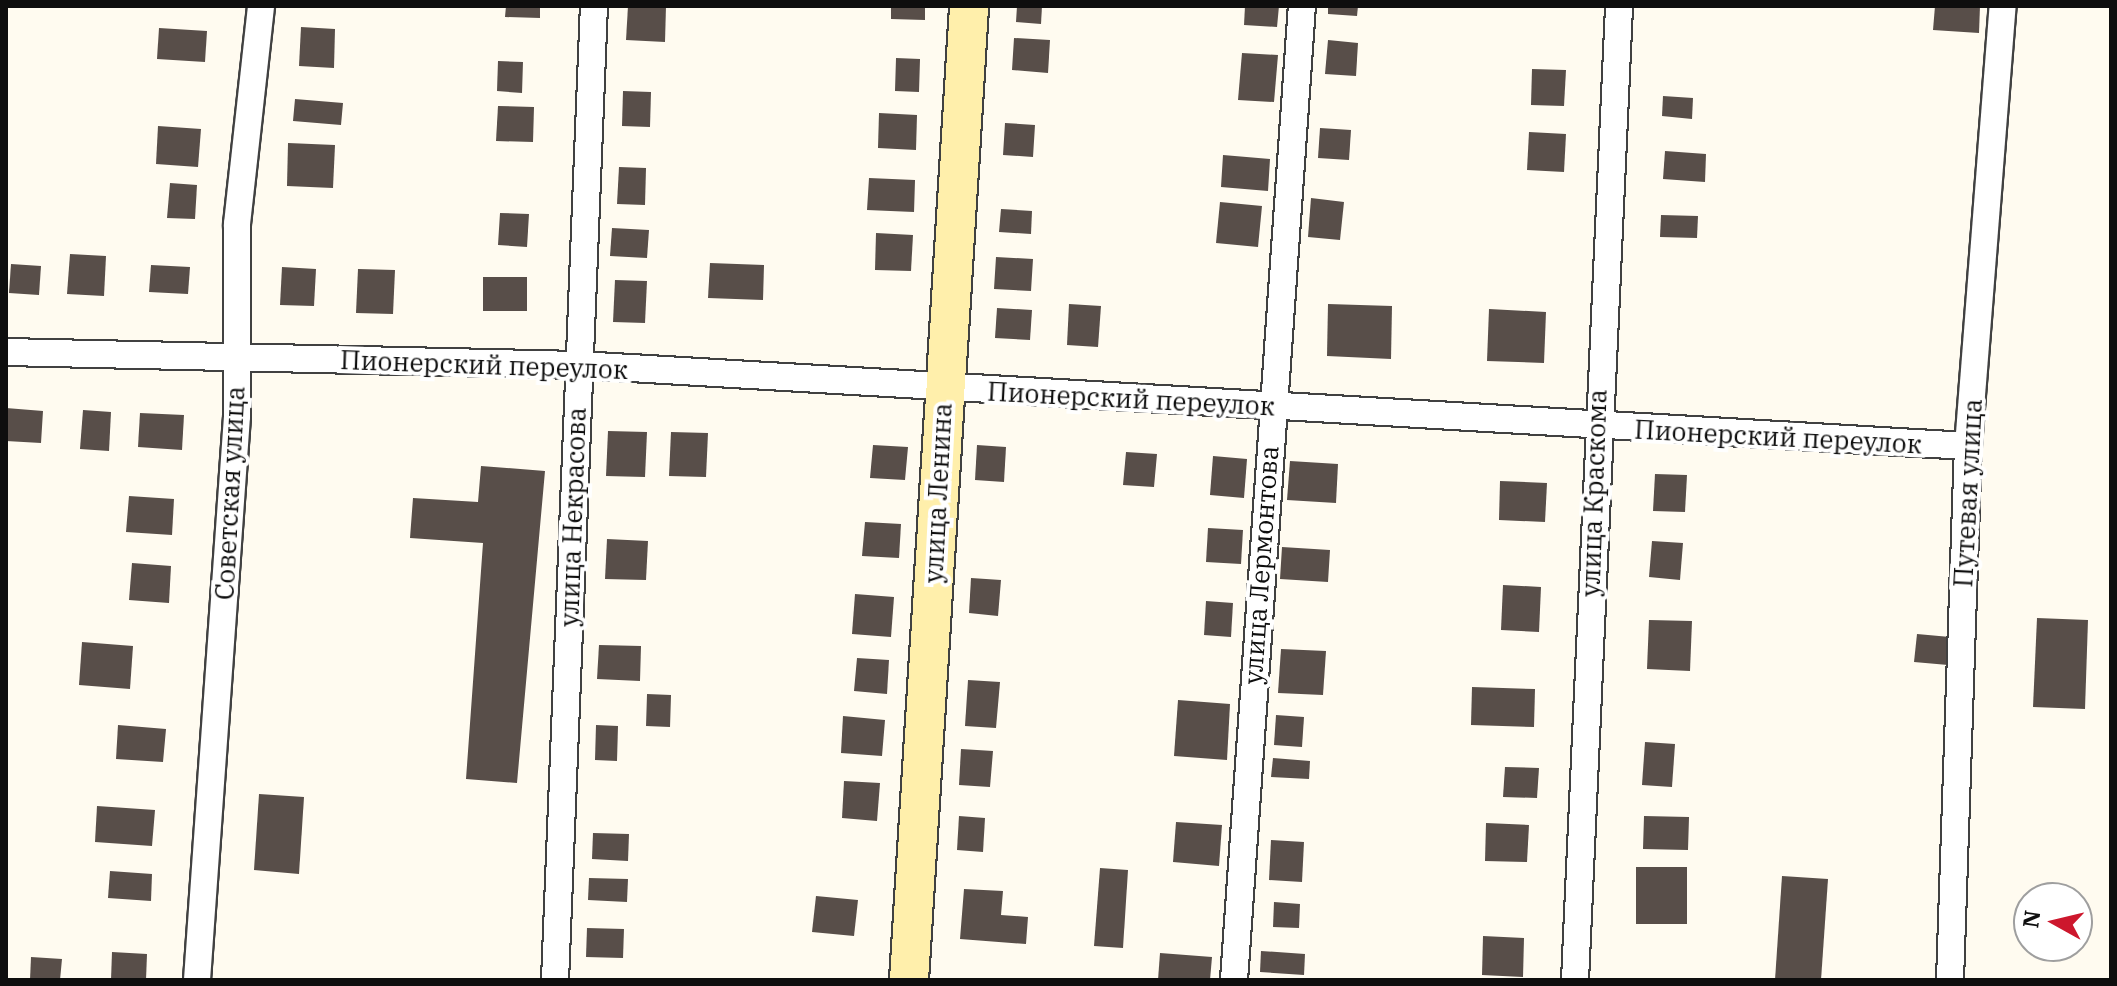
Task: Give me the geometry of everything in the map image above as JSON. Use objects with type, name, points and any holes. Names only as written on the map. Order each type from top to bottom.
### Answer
[{"type":"main road","name":"улица Ленина","points":[[909,980],[969,6]]},
{"type":"street","name":"Советская улица","points":[[197,980],[237,416],[237,224],[261,6]]},
{"type":"street","name":"улица Некрасова","points":[[555,980],[594,6]]},
{"type":"street","name":"улица Лермонтова","points":[[1234,980],[1271,406],[1302,6]]},
{"type":"street","name":"улица Краскома","points":[[1575,980],[1596,428],[1619,6]]},
{"type":"street","name":"Путевая улица","points":[[1950,980],[1968,446],[2003,6]]},
{"type":"street","name":"Пионерский переулок","points":[[6,352],[579,365],[1596,428],[1968,446]]},
{"type":"building","points":[[506,6],[540,6],[540,18],[505,17]]},
{"type":"building","points":[[628,6],[666,6],[665,42],[626,40]]},
{"type":"building","points":[[891,6],[925,6],[925,20],[891,19]]},
{"type":"building","points":[[1017,6],[1042,6],[1041,24],[1016,22]]},
{"type":"building","points":[[1245,6],[1279,6],[1277,27],[1244,25]]},
{"type":"building","points":[[1328,6],[1358,6],[1357,16],[1328,14]]},
{"type":"building","points":[[1935,6],[1980,6],[1979,33],[1933,30]]},
{"type":"building","points":[[301,27],[335,29],[334,68],[299,66]]},
{"type":"building","points":[[159,28],[207,31],[205,62],[157,59]]},
{"type":"building","points":[[1014,38],[1050,40],[1048,73],[1012,70]]},
{"type":"building","points":[[1328,40],[1358,43],[1356,76],[1325,74]]},
{"type":"building","points":[[1242,53],[1278,55],[1274,102],[1238,100]]},
{"type":"building","points":[[896,58],[920,59],[919,92],[895,91]]},
{"type":"building","points":[[498,61],[523,62],[522,93],[497,91]]},
{"type":"building","points":[[1532,69],[1566,70],[1564,106],[1531,105]]},
{"type":"building","points":[[623,91],[651,92],[650,127],[622,126]]},
{"type":"building","points":[[1663,96],[1693,98],[1692,119],[1662,116]]},
{"type":"building","points":[[295,99],[343,103],[341,125],[293,121]]},
{"type":"building","points":[[498,106],[534,107],[533,142],[496,141]]},
{"type":"building","points":[[879,113],[917,115],[916,150],[878,148]]},
{"type":"building","points":[[1005,123],[1035,125],[1033,157],[1003,155]]},
{"type":"building","points":[[158,126],[201,129],[198,167],[156,164]]},
{"type":"building","points":[[1320,128],[1351,130],[1349,160],[1318,158]]},
{"type":"building","points":[[1529,132],[1566,134],[1564,172],[1527,170]]},
{"type":"building","points":[[288,143],[335,145],[333,188],[287,186]]},
{"type":"building","points":[[1665,151],[1706,154],[1705,182],[1663,179]]},
{"type":"building","points":[[1223,155],[1270,159],[1268,191],[1221,187]]},
{"type":"building","points":[[619,167],[646,168],[645,205],[617,204]]},
{"type":"building","points":[[869,178],[915,180],[914,212],[867,210]]},
{"type":"building","points":[[170,183],[197,185],[195,219],[167,218]]},
{"type":"building","points":[[1311,198],[1344,202],[1340,240],[1308,237]]},
{"type":"building","points":[[1220,202],[1262,206],[1258,247],[1216,243]]},
{"type":"building","points":[[1001,209],[1032,211],[1031,234],[999,232]]},
{"type":"building","points":[[500,213],[529,214],[527,247],[498,245]]},
{"type":"building","points":[[1661,215],[1698,216],[1697,238],[1660,237]]},
{"type":"building","points":[[612,228],[649,230],[647,258],[610,256]]},
{"type":"building","points":[[876,233],[913,235],[911,271],[875,270]]},
{"type":"building","points":[[70,254],[106,256],[104,296],[67,294]]},
{"type":"building","points":[[996,257],[1033,259],[1031,291],[994,289]]},
{"type":"building","points":[[710,263],[764,265],[763,300],[708,298]]},
{"type":"building","points":[[11,264],[41,266],[39,295],[9,293]]},
{"type":"building","points":[[151,265],[190,267],[188,294],[149,292]]},
{"type":"building","points":[[282,267],[316,269],[314,306],[280,305]]},
{"type":"building","points":[[358,269],[395,270],[393,314],[356,313]]},
{"type":"building","points":[[483,277],[527,277],[527,311],[483,311]]},
{"type":"building","points":[[615,280],[647,281],[645,323],[613,322]]},
{"type":"building","points":[[1069,304],[1101,306],[1098,347],[1067,345]]},
{"type":"building","points":[[1328,304],[1392,306],[1391,359],[1327,356]]},
{"type":"building","points":[[997,308],[1032,310],[1030,340],[995,338]]},
{"type":"building","points":[[1489,309],[1546,312],[1544,363],[1487,361]]},
{"type":"building","points":[[6,408],[43,411],[41,443],[6,441]]},
{"type":"building","points":[[83,410],[111,412],[109,451],[80,449]]},
{"type":"building","points":[[140,413],[184,415],[182,450],[138,447]]},
{"type":"building","points":[[608,431],[647,432],[645,477],[606,476]]},
{"type":"building","points":[[671,432],[708,433],[706,477],[669,476]]},
{"type":"building","points":[[873,445],[908,447],[905,480],[870,478]]},
{"type":"building","points":[[977,445],[1006,447],[1004,482],[975,480]]},
{"type":"building","points":[[1126,452],[1157,454],[1154,487],[1123,485]]},
{"type":"building","points":[[1213,456],[1247,459],[1244,498],[1210,495]]},
{"type":"building","points":[[1290,461],[1338,464],[1336,503],[1287,500]]},
{"type":"building","points":[[481,466],[545,471],[517,783],[466,779],[483,543],[410,538],[413,498],[478,502]]},
{"type":"building","points":[[1655,474],[1687,475],[1685,512],[1653,511]]},
{"type":"building","points":[[1500,481],[1547,483],[1545,522],[1499,520]]},
{"type":"building","points":[[129,496],[174,499],[172,535],[126,532]]},
{"type":"building","points":[[865,522],[901,524],[899,558],[862,556]]},
{"type":"building","points":[[1208,528],[1243,530],[1241,564],[1206,562]]},
{"type":"building","points":[[607,539],[648,541],[646,580],[605,579]]},
{"type":"building","points":[[1652,541],[1683,543],[1680,580],[1649,577]]},
{"type":"building","points":[[1282,547],[1330,550],[1328,582],[1280,579]]},
{"type":"building","points":[[132,563],[171,566],[169,603],[129,600]]},
{"type":"building","points":[[971,578],[1001,580],[998,616],[969,613]]},
{"type":"building","points":[[1503,585],[1541,587],[1539,632],[1501,630]]},
{"type":"building","points":[[855,594],[894,597],[891,637],[852,634]]},
{"type":"building","points":[[1206,601],[1233,603],[1231,637],[1204,635]]},
{"type":"building","points":[[2037,618],[2088,620],[2085,709],[2033,707]]},
{"type":"building","points":[[1649,620],[1692,621],[1690,671],[1647,669]]},
{"type":"building","points":[[1917,634],[1950,637],[1948,665],[1914,662]]},
{"type":"building","points":[[82,642],[133,646],[130,689],[79,685]]},
{"type":"building","points":[[599,645],[641,646],[640,681],[597,679]]},
{"type":"building","points":[[1281,649],[1326,651],[1323,695],[1278,693]]},
{"type":"building","points":[[857,658],[889,660],[887,694],[854,691]]},
{"type":"building","points":[[968,680],[1000,682],[996,728],[965,726]]},
{"type":"building","points":[[1472,687],[1535,689],[1534,727],[1471,725]]},
{"type":"building","points":[[647,694],[671,695],[670,727],[646,726]]},
{"type":"building","points":[[1178,700],[1230,704],[1227,760],[1174,756]]},
{"type":"building","points":[[1276,715],[1304,717],[1302,747],[1274,745]]},
{"type":"building","points":[[843,716],[885,720],[882,756],[841,753]]},
{"type":"building","points":[[118,725],[166,729],[163,762],[116,759]]},
{"type":"building","points":[[596,725],[618,726],[617,761],[595,760]]},
{"type":"building","points":[[1645,742],[1675,744],[1672,787],[1642,785]]},
{"type":"building","points":[[961,749],[993,751],[990,787],[959,785]]},
{"type":"building","points":[[1273,758],[1310,761],[1309,779],[1271,777]]},
{"type":"building","points":[[1505,767],[1539,768],[1537,798],[1503,797]]},
{"type":"building","points":[[844,781],[880,783],[877,821],[842,818]]},
{"type":"building","points":[[259,794],[304,797],[299,874],[254,870]]},
{"type":"building","points":[[97,806],[155,810],[152,846],[95,842]]},
{"type":"building","points":[[959,816],[985,818],[983,852],[957,850]]},
{"type":"building","points":[[1644,816],[1689,817],[1688,850],[1643,849]]},
{"type":"building","points":[[1176,822],[1222,825],[1219,866],[1173,862]]},
{"type":"building","points":[[1486,823],[1529,825],[1527,862],[1485,861]]},
{"type":"building","points":[[593,833],[629,834],[628,861],[592,859]]},
{"type":"building","points":[[1271,840],[1304,842],[1302,882],[1269,880]]},
{"type":"building","points":[[1636,867],[1687,867],[1687,924],[1636,924]]},
{"type":"building","points":[[1100,868],[1128,870],[1123,948],[1094,946]]},
{"type":"building","points":[[110,871],[152,874],[151,901],[108,898]]},
{"type":"building","points":[[1782,876],[1828,879],[1821,980],[1775,980]]},
{"type":"building","points":[[589,878],[628,879],[627,902],[588,900]]},
{"type":"building","points":[[964,889],[1003,891],[1001,915],[1028,917],[1026,944],[960,939]]},
{"type":"building","points":[[816,896],[858,900],[854,936],[812,932]]},
{"type":"building","points":[[1274,902],[1300,904],[1299,928],[1273,927]]},
{"type":"building","points":[[587,928],[624,929],[623,958],[586,957]]},
{"type":"building","points":[[1483,936],[1524,938],[1523,977],[1482,975]]},
{"type":"building","points":[[1261,951],[1305,954],[1304,975],[1260,972]]},
{"type":"building","points":[[112,952],[147,954],[146,980],[111,980]]},
{"type":"building","points":[[1160,953],[1212,957],[1210,980],[1158,980]]},
{"type":"building","points":[[31,957],[62,959],[60,980],[30,980]]}]
